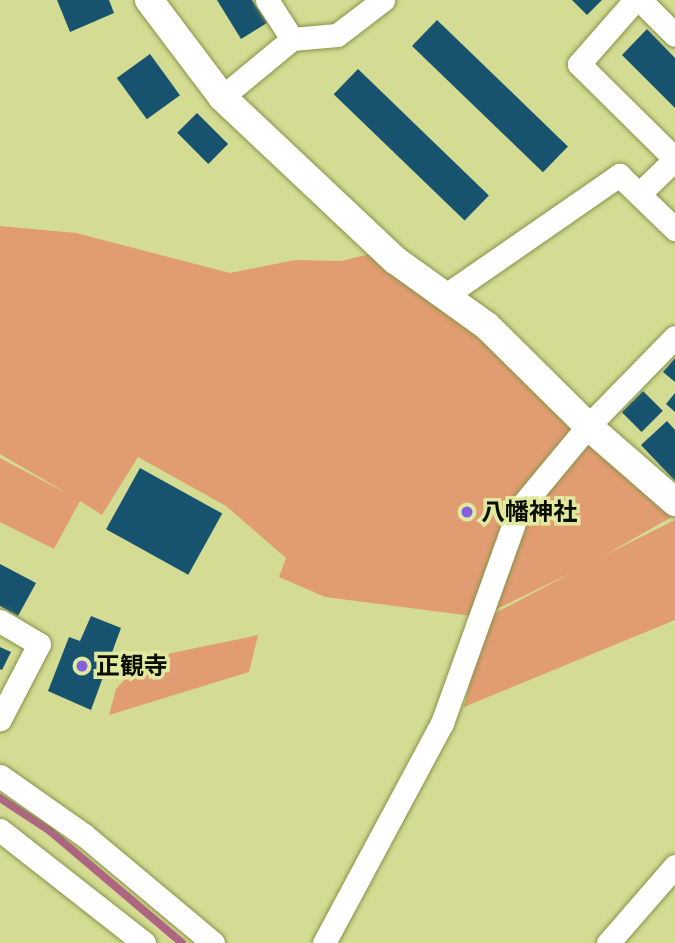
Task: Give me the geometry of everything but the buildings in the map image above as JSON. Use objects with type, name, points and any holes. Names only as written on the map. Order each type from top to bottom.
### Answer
[{"type":"street","points":[[149,0],[222,97],[395,260],[486,326],[588,425],[675,502]]},
{"type":"street","points":[[267,0],[292,39]]},
{"type":"street","points":[[222,97],[292,39],[337,35],[383,0]]},
{"type":"street","points":[[639,194],[674,159],[579,64],[637,0],[675,35]]},
{"type":"street","points":[[446,295],[619,175],[675,229]]},
{"type":"street","points":[[324,943],[442,723],[519,509],[588,425],[675,337]]},
{"type":"street","points":[[0,621],[39,644],[0,719]]},
{"type":"street","points":[[0,776],[84,835],[213,943]]},
{"type":"street","points":[[0,830],[144,943]]},
{"type":"street","points":[[608,943],[675,866]]},
{"type":"shaded area","points":[[0,226],[76,233],[230,273],[295,260],[341,261],[374,253],[487,326],[675,515],[605,555],[675,520],[675,620],[464,707],[486,618],[575,571],[480,617],[325,597],[279,577],[286,558],[226,506],[138,457],[102,515],[80,501],[54,549],[0,522],[0,458],[70,495],[0,454]]},
{"type":"shaded area","points":[[258,635],[249,672],[109,715],[116,689],[143,659]]},
{"type":"waterway","points":[[0,798],[50,831],[182,943]]},
{"type":"place","name":"八幡神社","points":[[467,512]]},
{"type":"place","name":"正観寺","points":[[82,666]]}]
